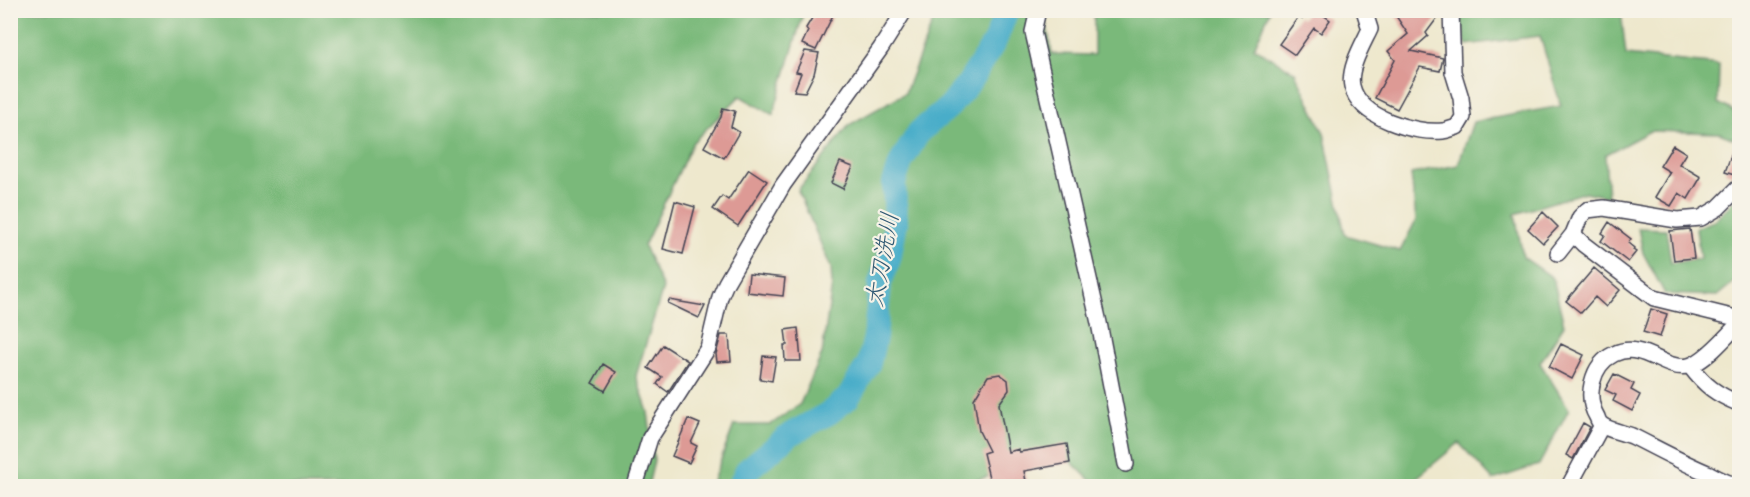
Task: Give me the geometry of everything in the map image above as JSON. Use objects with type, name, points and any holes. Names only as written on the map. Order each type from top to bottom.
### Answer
[{"type":"street","points":[[635,486],[650,438],[708,348],[720,297],[726,283],[783,184],[881,48],[905,10]]},
{"type":"street","points":[[1038,10],[1033,32],[1099,323],[1126,464]]},
{"type":"street","points":[[1364,10],[1370,29],[1354,67],[1351,84],[1354,94],[1378,116],[1399,126],[1443,131],[1457,127],[1463,117],[1461,98],[1453,72],[1451,10]]},
{"type":"street","points":[[1558,253],[1573,234],[1580,218],[1587,210],[1604,208],[1677,220],[1701,218],[1718,208],[1740,186]]},
{"type":"street","points":[[1573,234],[1654,298],[1740,320],[1712,350],[1690,366],[1679,366],[1639,351],[1626,350],[1611,355],[1598,369],[1590,390],[1591,407],[1602,425],[1630,435],[1694,467],[1740,486]]},
{"type":"street","points":[[1690,366],[1707,387],[1740,404]]},
{"type":"street","points":[[1569,486],[1602,425]]},
{"type":"green space","points":[[10,11],[801,11],[802,18],[773,115],[740,96],[693,142],[644,246],[663,288],[636,376],[648,412],[654,461],[648,486],[11,486]]},
{"type":"green space","points":[[937,11],[1044,11],[1052,54],[1094,55],[1094,11],[1270,11],[1254,48],[1295,72],[1324,133],[1345,235],[1400,251],[1416,220],[1411,174],[1458,165],[1473,122],[1561,106],[1540,36],[1466,45],[1459,11],[1621,11],[1626,55],[1719,65],[1718,103],[1739,114],[1739,141],[1719,133],[1650,131],[1605,155],[1608,197],[1585,192],[1515,214],[1523,257],[1553,278],[1564,325],[1540,363],[1569,409],[1539,465],[1493,480],[1459,443],[1409,486],[1096,486],[1058,449],[1004,472],[956,486],[711,486],[734,425],[770,425],[800,404],[822,354],[832,285],[831,268],[798,190],[849,125],[905,93]]},
{"type":"green space","points":[[1739,196],[1739,278],[1717,296],[1665,294],[1643,253],[1638,228],[1666,229],[1671,263],[1700,259],[1696,228],[1715,220]]},
{"type":"building","points":[[819,10],[825,10],[833,15],[816,50],[802,44],[808,31],[806,28]]},
{"type":"building","points":[[1308,10],[1316,10],[1330,20],[1321,33],[1314,28],[1295,55],[1279,44],[1299,16],[1302,19]]},
{"type":"building","points":[[1392,10],[1441,10],[1426,33],[1428,36],[1411,51],[1443,58],[1440,71],[1420,67],[1397,109],[1375,98],[1395,60],[1388,51],[1408,34]]},
{"type":"building","points":[[805,51],[819,53],[814,74],[805,92],[794,91],[801,73],[796,72]]},
{"type":"building","points":[[723,108],[735,111],[731,127],[739,132],[724,158],[704,147],[721,117]]},
{"type":"building","points":[[1738,136],[1740,136],[1740,177],[1725,172]]},
{"type":"building","points":[[1673,145],[1686,153],[1679,164],[1701,177],[1688,199],[1679,193],[1671,206],[1655,197],[1670,172],[1660,166]]},
{"type":"building","points":[[840,162],[853,167],[843,189],[831,183]]},
{"type":"building","points":[[749,169],[767,181],[738,226],[713,209],[722,196],[728,200]]},
{"type":"building","points":[[675,201],[695,207],[683,254],[663,249]]},
{"type":"building","points":[[1543,212],[1558,227],[1543,243],[1528,229]]},
{"type":"building","points":[[1609,222],[1631,239],[1628,243],[1636,252],[1628,262],[1601,241],[1605,235],[1602,233]]},
{"type":"building","points":[[1690,229],[1694,258],[1674,260],[1670,231]]},
{"type":"building","points":[[1594,268],[1620,290],[1606,307],[1595,297],[1581,313],[1566,301]]},
{"type":"building","points":[[749,274],[785,278],[783,296],[747,292]]},
{"type":"building","points":[[669,300],[705,306],[699,318],[668,303]]},
{"type":"building","points":[[1651,309],[1667,314],[1660,337],[1643,332]]},
{"type":"building","points":[[798,328],[801,361],[785,361],[784,345],[787,345],[785,330]]},
{"type":"building","points":[[721,335],[729,335],[731,361],[717,362],[716,354]]},
{"type":"building","points":[[1561,344],[1584,355],[1572,379],[1549,367]]},
{"type":"building","points":[[663,345],[688,361],[668,392],[657,384],[662,377],[648,368]]},
{"type":"building","points":[[763,356],[776,357],[772,381],[760,379]]},
{"type":"building","points":[[603,364],[616,372],[605,391],[592,383]]},
{"type":"building","points":[[1000,374],[1008,380],[1009,390],[999,404],[1008,452],[1067,444],[1070,463],[1024,471],[1027,486],[991,486],[983,453],[989,451],[979,431],[974,399],[988,376]]},
{"type":"building","points":[[1614,374],[1634,384],[1631,390],[1640,395],[1632,411],[1613,401],[1616,395],[1605,390]]},
{"type":"building","points":[[688,419],[700,424],[691,443],[697,446],[689,463],[672,456]]},
{"type":"building","points":[[1583,423],[1590,427],[1573,459],[1566,455]]},
{"type":"waterway","name":"太刀洗川","points":[[739,486],[747,470],[791,434],[829,413],[848,398],[869,363],[875,337],[880,283],[889,259],[896,222],[894,183],[901,162],[919,132],[949,107],[968,84],[995,41],[1007,10]]}]
